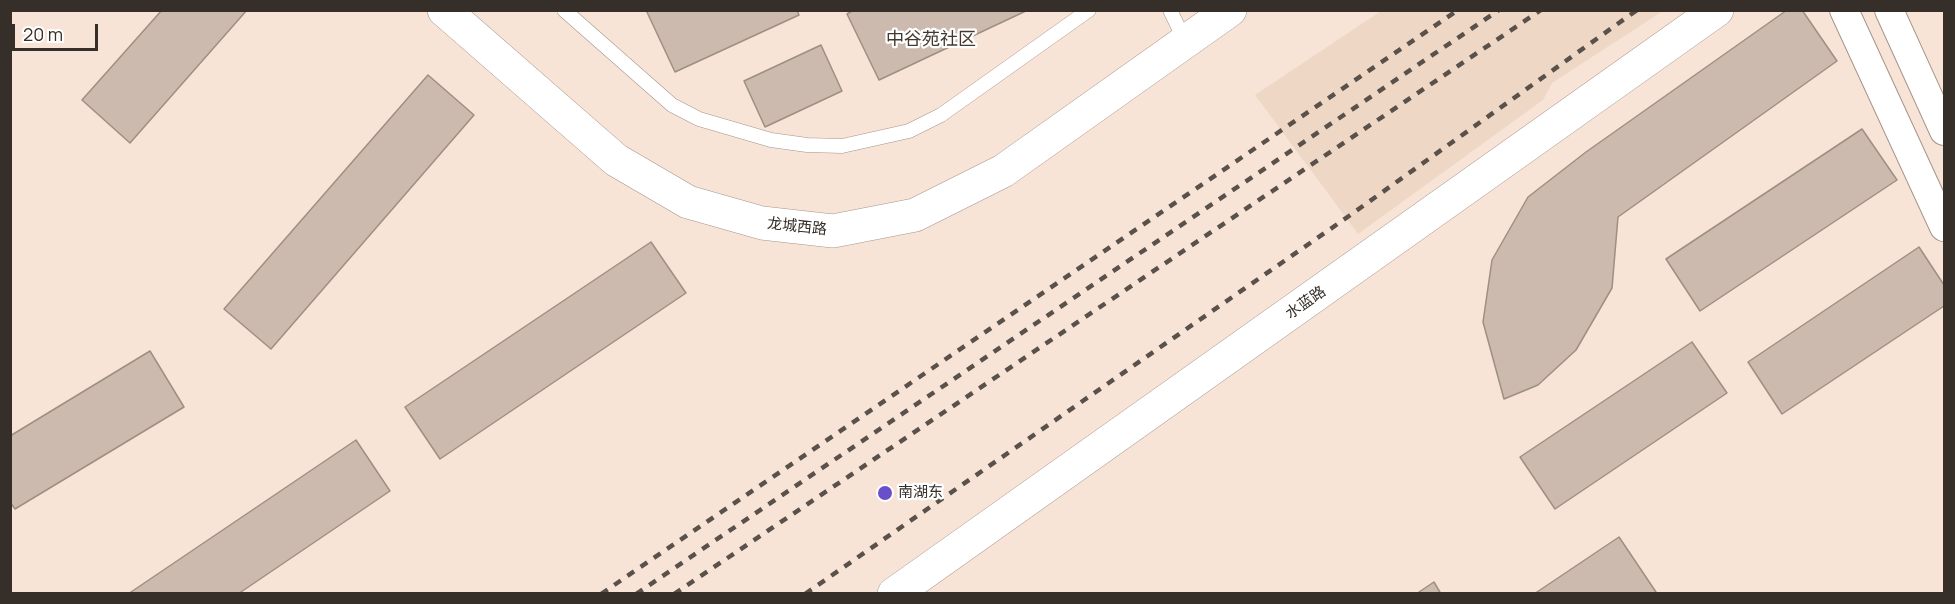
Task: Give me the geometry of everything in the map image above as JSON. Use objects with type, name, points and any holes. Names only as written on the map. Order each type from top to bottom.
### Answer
[{"type":"street","name":"龙城西路","points":[[444,10],[616,160],[688,202],[762,223],[833,231],[915,215],[1003,171],[1230,10]]},
{"type":"street","name":"水蓝路","points":[[894,594],[1717,10]]},
{"type":"street","points":[[1844,10],[1944,227]]},
{"type":"street","points":[[1889,10],[1944,131]]},
{"type":"lane","points":[[564,10],[672,105],[699,119],[771,140],[807,145],[842,146],[909,131],[941,114],[1089,10]]},
{"type":"lane","points":[[1170,10],[1185,41]]},
{"type":"shaded area","points":[[1381,11],[1663,11],[1552,83],[1543,100],[1358,234],[1255,95]]},
{"type":"building","points":[[162,10],[247,10],[130,143],[82,100]]},
{"type":"building","points":[[646,10],[797,10],[799,15],[675,72]]},
{"type":"building","points":[[854,10],[1028,10],[879,80],[847,14]]},
{"type":"building","points":[[1787,10],[1802,10],[1837,61],[1618,217],[1612,288],[1576,350],[1538,385],[1504,399],[1483,322],[1492,260],[1528,197],[1586,152]]},
{"type":"building","points":[[821,45],[842,91],[765,127],[744,81]]},
{"type":"building","points":[[428,75],[474,115],[271,349],[224,309]]},
{"type":"building","points":[[1862,129],[1897,180],[1700,311],[1666,259]]},
{"type":"building","points":[[651,242],[686,293],[440,459],[405,407]]},
{"type":"building","points":[[1919,247],[1944,285],[1944,306],[1782,414],[1748,362]]},
{"type":"building","points":[[1692,342],[1727,393],[1555,509],[1520,457]]},
{"type":"building","points":[[150,351],[184,407],[15,509],[10,502],[10,436]]},
{"type":"building","points":[[356,440],[390,491],[238,594],[128,594]]},
{"type":"building","points":[[1619,537],[1656,592],[1654,594],[1534,594]]},
{"type":"building","points":[[1434,582],[1441,594],[1416,594]]},
{"type":"railway","points":[[601,594],[1458,10]]},
{"type":"railway","points":[[636,594],[1499,10]]},
{"type":"railway","points":[[674,594],[1541,10]]},
{"type":"railway","points":[[805,594],[1349,216],[1637,10]]},
{"type":"place","name":"南湖东","points":[[885,493]]},
{"type":"district","name":"中谷苑社区","points":[[931,40]]}]
